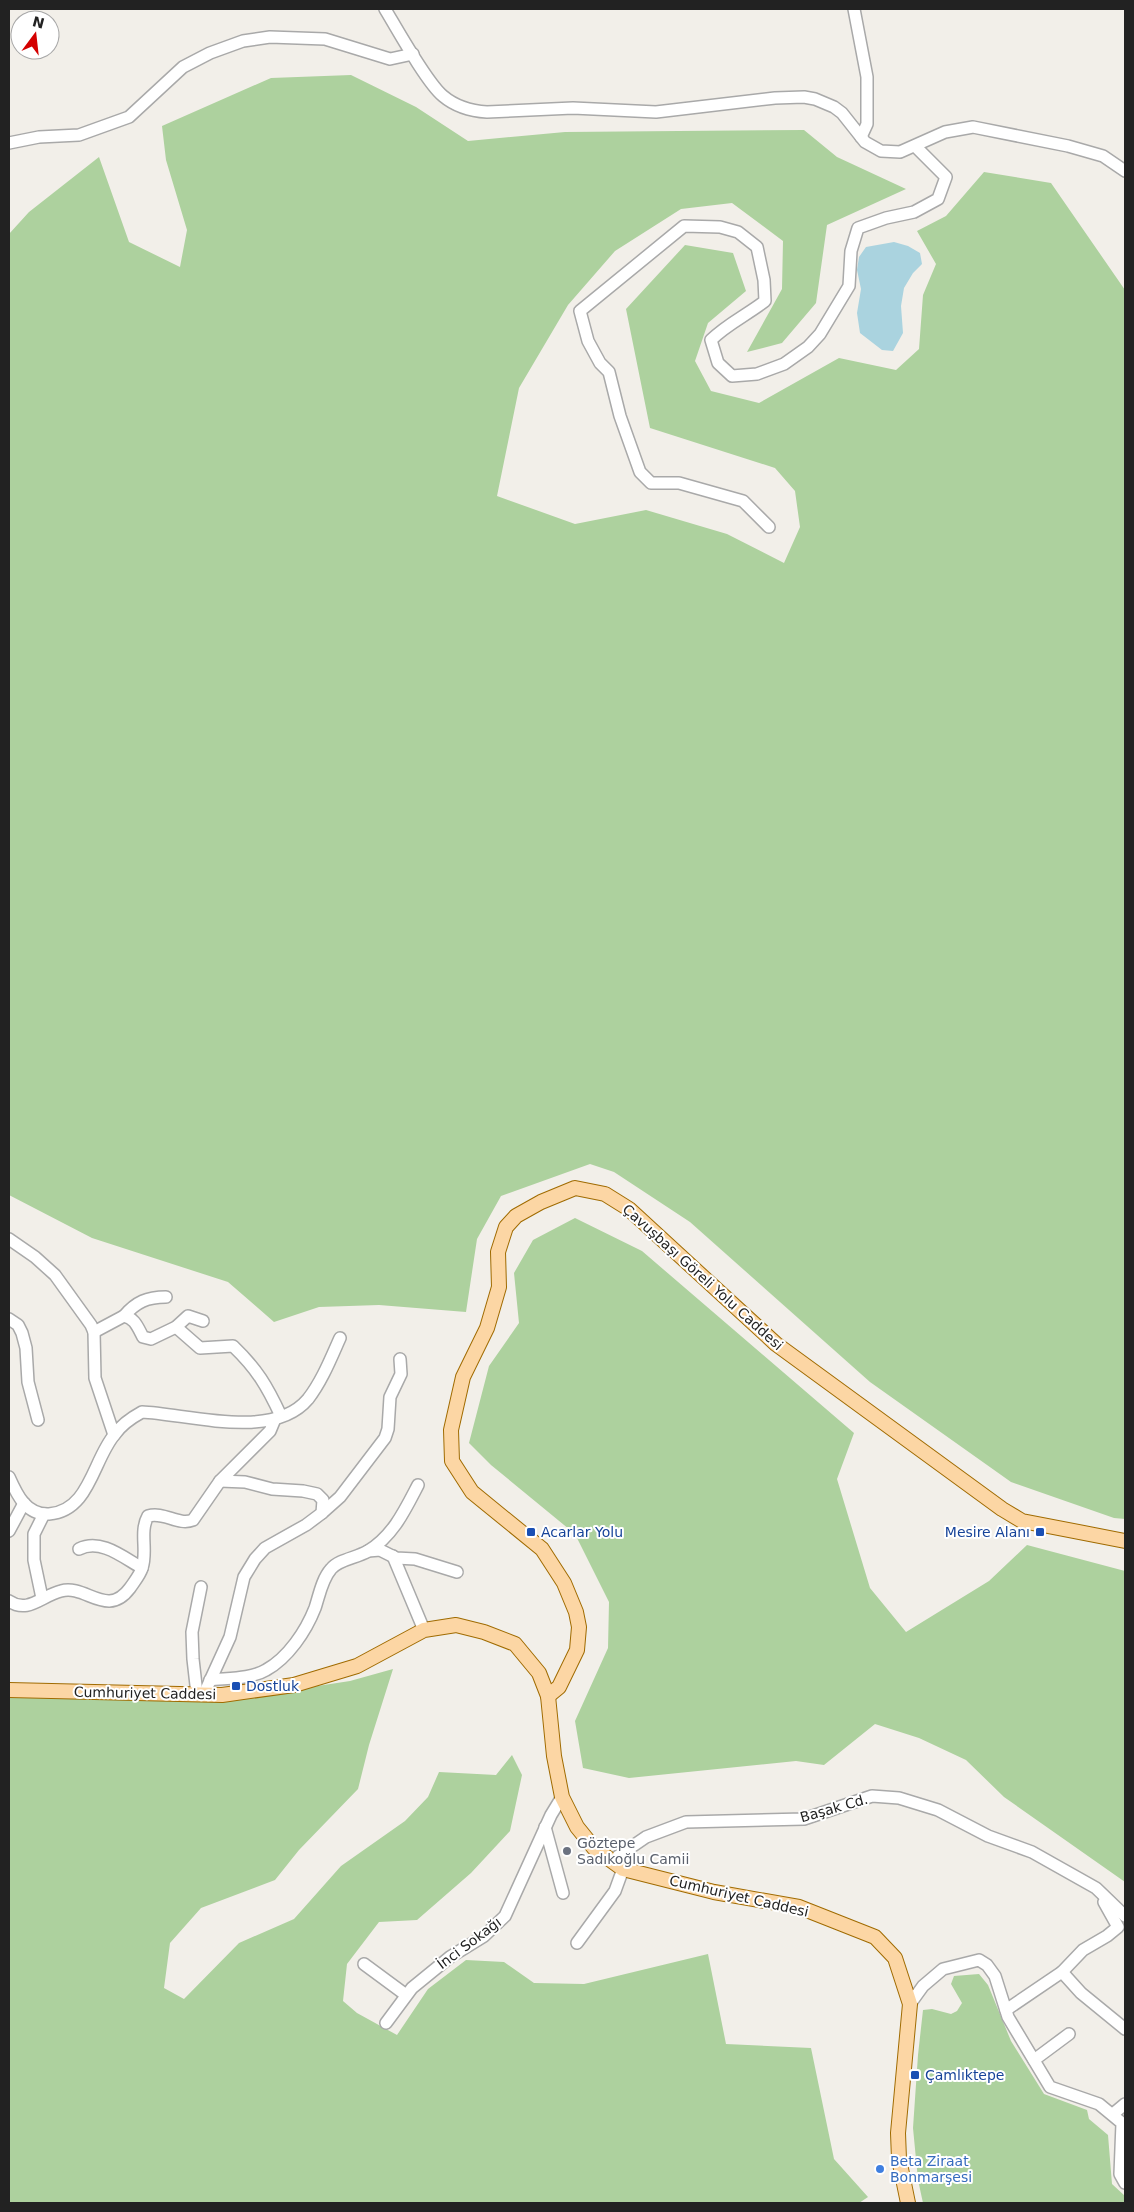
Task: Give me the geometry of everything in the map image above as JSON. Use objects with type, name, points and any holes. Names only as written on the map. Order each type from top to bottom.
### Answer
[{"type":"main road","name":"Çavuşbaşı Göreli Yolu Caddesi","points":[[548,1696],[559,1687],[577,1650],[579,1626],[576,1612],[564,1583],[542,1549],[472,1492],[452,1461],[451,1430],[463,1377],[487,1328],[499,1287],[498,1252],[506,1227],[516,1216],[574,1188],[605,1194],[629,1209],[776,1344],[1002,1510],[1022,1521],[1125,1541]]},
{"type":"main road","name":"Cumhuriyet Caddesi","points":[[9,1690],[222,1695],[294,1685],[357,1666],[424,1630],[456,1626],[484,1632],[515,1644],[539,1674],[548,1696],[554,1756],[562,1797],[577,1827],[594,1848],[623,1869],[714,1892],[798,1907],[875,1937],[895,1958],[910,2004],[898,2133],[899,2159],[908,2203]]},
{"type":"street","points":[[385,9],[436,90],[462,107],[474,111],[573,108],[656,112],[775,98],[804,97],[815,99],[834,107],[842,113],[861,137],[873,148],[890,153],[900,152],[945,132],[958,129],[989,129],[1102,156],[1125,171]]},
{"type":"street","points":[[854,9],[867,77],[867,124],[861,137]]},
{"type":"street","points":[[9,143],[39,137],[80,135],[130,117],[183,67],[210,53],[243,42],[270,37],[325,39],[390,59],[413,54]]},
{"type":"street","points":[[769,527],[743,501],[679,483],[651,483],[640,472],[620,416],[609,372],[600,363],[588,341],[580,311],[684,226],[720,227],[738,232],[757,247],[764,280],[765,301],[749,314],[724,327],[711,340],[718,363],[732,376],[757,374],[784,364],[808,347],[820,334],[849,286],[851,251],[858,228],[886,218],[914,212],[938,200],[946,177],[915,146]]},
{"type":"street","points":[[9,1239],[35,1257],[55,1275],[91,1325],[94,1332],[95,1378],[114,1435]]},
{"type":"street","points":[[94,1332],[124,1316],[142,1300],[152,1297],[166,1298]]},
{"type":"street","points":[[124,1316],[130,1317],[134,1321],[146,1339],[176,1327],[188,1316],[203,1322]]},
{"type":"street","points":[[9,1318],[18,1325],[22,1333],[26,1348],[28,1382],[38,1420]]},
{"type":"street","points":[[176,1327],[200,1348],[233,1346],[249,1362],[266,1384],[278,1418]]},
{"type":"street","points":[[9,1478],[20,1500],[33,1510],[44,1514],[60,1513],[75,1503],[91,1480],[114,1435],[130,1419],[142,1412],[234,1423],[278,1418],[307,1400],[319,1382],[340,1338]]},
{"type":"street","points":[[200,1694],[210,1680],[230,1637],[244,1577],[255,1559],[265,1548],[306,1526],[340,1497],[385,1438],[388,1429],[390,1397],[398,1384],[401,1374],[400,1359]]},
{"type":"street","points":[[9,1601],[17,1607],[25,1607],[63,1590],[110,1602],[122,1598],[142,1568],[144,1523],[148,1516],[155,1514],[186,1523],[193,1520],[220,1481],[270,1431],[278,1418]]},
{"type":"street","points":[[220,1481],[246,1482],[272,1489],[318,1494],[323,1500],[322,1513]]},
{"type":"street","points":[[210,1680],[265,1671],[288,1651],[305,1630],[326,1576],[331,1568],[368,1551],[389,1534],[402,1516],[418,1485]]},
{"type":"street","points":[[9,1531],[24,1503]]},
{"type":"street","points":[[42,1598],[34,1560],[34,1534],[44,1514]]},
{"type":"street","points":[[79,1549],[87,1545],[108,1548],[142,1568]]},
{"type":"street","points":[[368,1551],[380,1550],[393,1556],[414,1559],[457,1572]]},
{"type":"street","points":[[393,1556],[424,1630]]},
{"type":"street","points":[[200,1694],[193,1659],[192,1632],[201,1587]]},
{"type":"street","name":"Başak Cd.","points":[[611,1861],[646,1837],[686,1822],[720,1820],[753,1822],[804,1819],[872,1796],[899,1798],[938,1810],[988,1836],[1032,1852],[1096,1888],[1125,1916]]},
{"type":"street","name":"İnci Sokağı","points":[[386,2023],[406,1994],[450,1957],[484,1936],[506,1916],[545,1827],[562,1797]]},
{"type":"street","points":[[545,1827],[563,1894]]},
{"type":"street","points":[[577,1943],[615,1891],[623,1869]]},
{"type":"street","points":[[1006,2010],[1062,1972],[1082,1950],[1122,1930],[1096,1888]]},
{"type":"street","points":[[910,2004],[923,1986],[943,1969],[979,1960],[987,1965],[995,1976],[1006,2010],[1050,2087],[1099,2104],[1122,2123],[1120,2174],[1125,2183]]},
{"type":"street","points":[[364,1964],[406,1994]]},
{"type":"street","points":[[1062,1972],[1082,1993],[1125,2029]]},
{"type":"street","points":[[1034,2060],[1069,2034]]},
{"type":"street","points":[[1113,2114],[1125,2104]]},
{"type":"green space","points":[[351,75],[416,107],[468,141],[565,132],[804,130],[837,157],[906,189],[827,225],[816,303],[782,343],[747,352],[782,289],[783,241],[732,203],[681,209],[615,251],[568,305],[519,388],[497,496],[575,524],[646,510],[727,534],[784,563],[800,527],[795,491],[775,468],[650,428],[626,309],[685,245],[733,253],[746,291],[708,323],[695,361],[711,391],[759,403],[839,358],[896,370],[919,349],[923,295],[936,264],[917,231],[946,216],[984,172],[1051,183],[1125,290],[1125,1519],[1114,1518],[1011,1482],[870,1382],[690,1222],[614,1172],[590,1164],[501,1196],[477,1239],[466,1312],[379,1305],[319,1307],[274,1322],[228,1282],[92,1238],[9,1195],[9,234],[29,212],[99,157],[129,242],[180,267],[187,230],[166,160],[162,126],[271,78]]},
{"type":"green space","points":[[575,1218],[642,1251],[854,1433],[837,1479],[870,1588],[906,1632],[989,1581],[1027,1545],[1125,1571],[1125,1882],[1004,1797],[966,1760],[919,1738],[875,1724],[824,1765],[796,1761],[629,1778],[583,1768],[575,1721],[608,1648],[609,1602],[575,1534],[491,1465],[469,1443],[489,1366],[519,1323],[514,1273],[533,1240]]},
{"type":"green space","points":[[393,1669],[369,1745],[358,1789],[299,1850],[275,1880],[201,1908],[170,1943],[164,1988],[184,1999],[239,1943],[294,1919],[341,1866],[405,1821],[428,1797],[439,1772],[496,1775],[512,1755],[522,1775],[510,1831],[471,1873],[417,1920],[379,1922],[347,1964],[343,2001],[357,2013],[397,2035],[428,1989],[466,1960],[504,1962],[534,1983],[584,1984],[708,1954],[726,2044],[811,2048],[834,2159],[868,2197],[859,2203],[9,2203],[9,1695],[265,1694],[350,1681]]},
{"type":"green space","points":[[979,1974],[988,1985],[1011,2041],[1044,2094],[1087,2110],[1089,2119],[1108,2135],[1112,2184],[1125,2196],[1125,2203],[923,2203],[918,2180],[913,2128],[923,2010],[932,2009],[951,2014],[957,2011],[962,2003],[951,1984],[954,1976]]},
{"type":"water","points":[[894,242],[908,246],[920,253],[922,264],[913,273],[904,288],[901,306],[903,333],[893,351],[882,350],[860,333],[857,313],[861,289],[857,270],[859,257],[866,247]]},
{"type":"place","name":"Acarlar Yolu","points":[[531,1532]]},
{"type":"place","name":"Mesire Alanı","points":[[1040,1532]]},
{"type":"place","name":"Dostluk","points":[[236,1686]]},
{"type":"place","name":"Göztepe Sadıkoğlu Camii","points":[[567,1851]]},
{"type":"place","name":"Çamlıktepe","points":[[915,2075]]},
{"type":"place","name":"Beta Ziraat Bonmarşesi","points":[[880,2169]]}]
